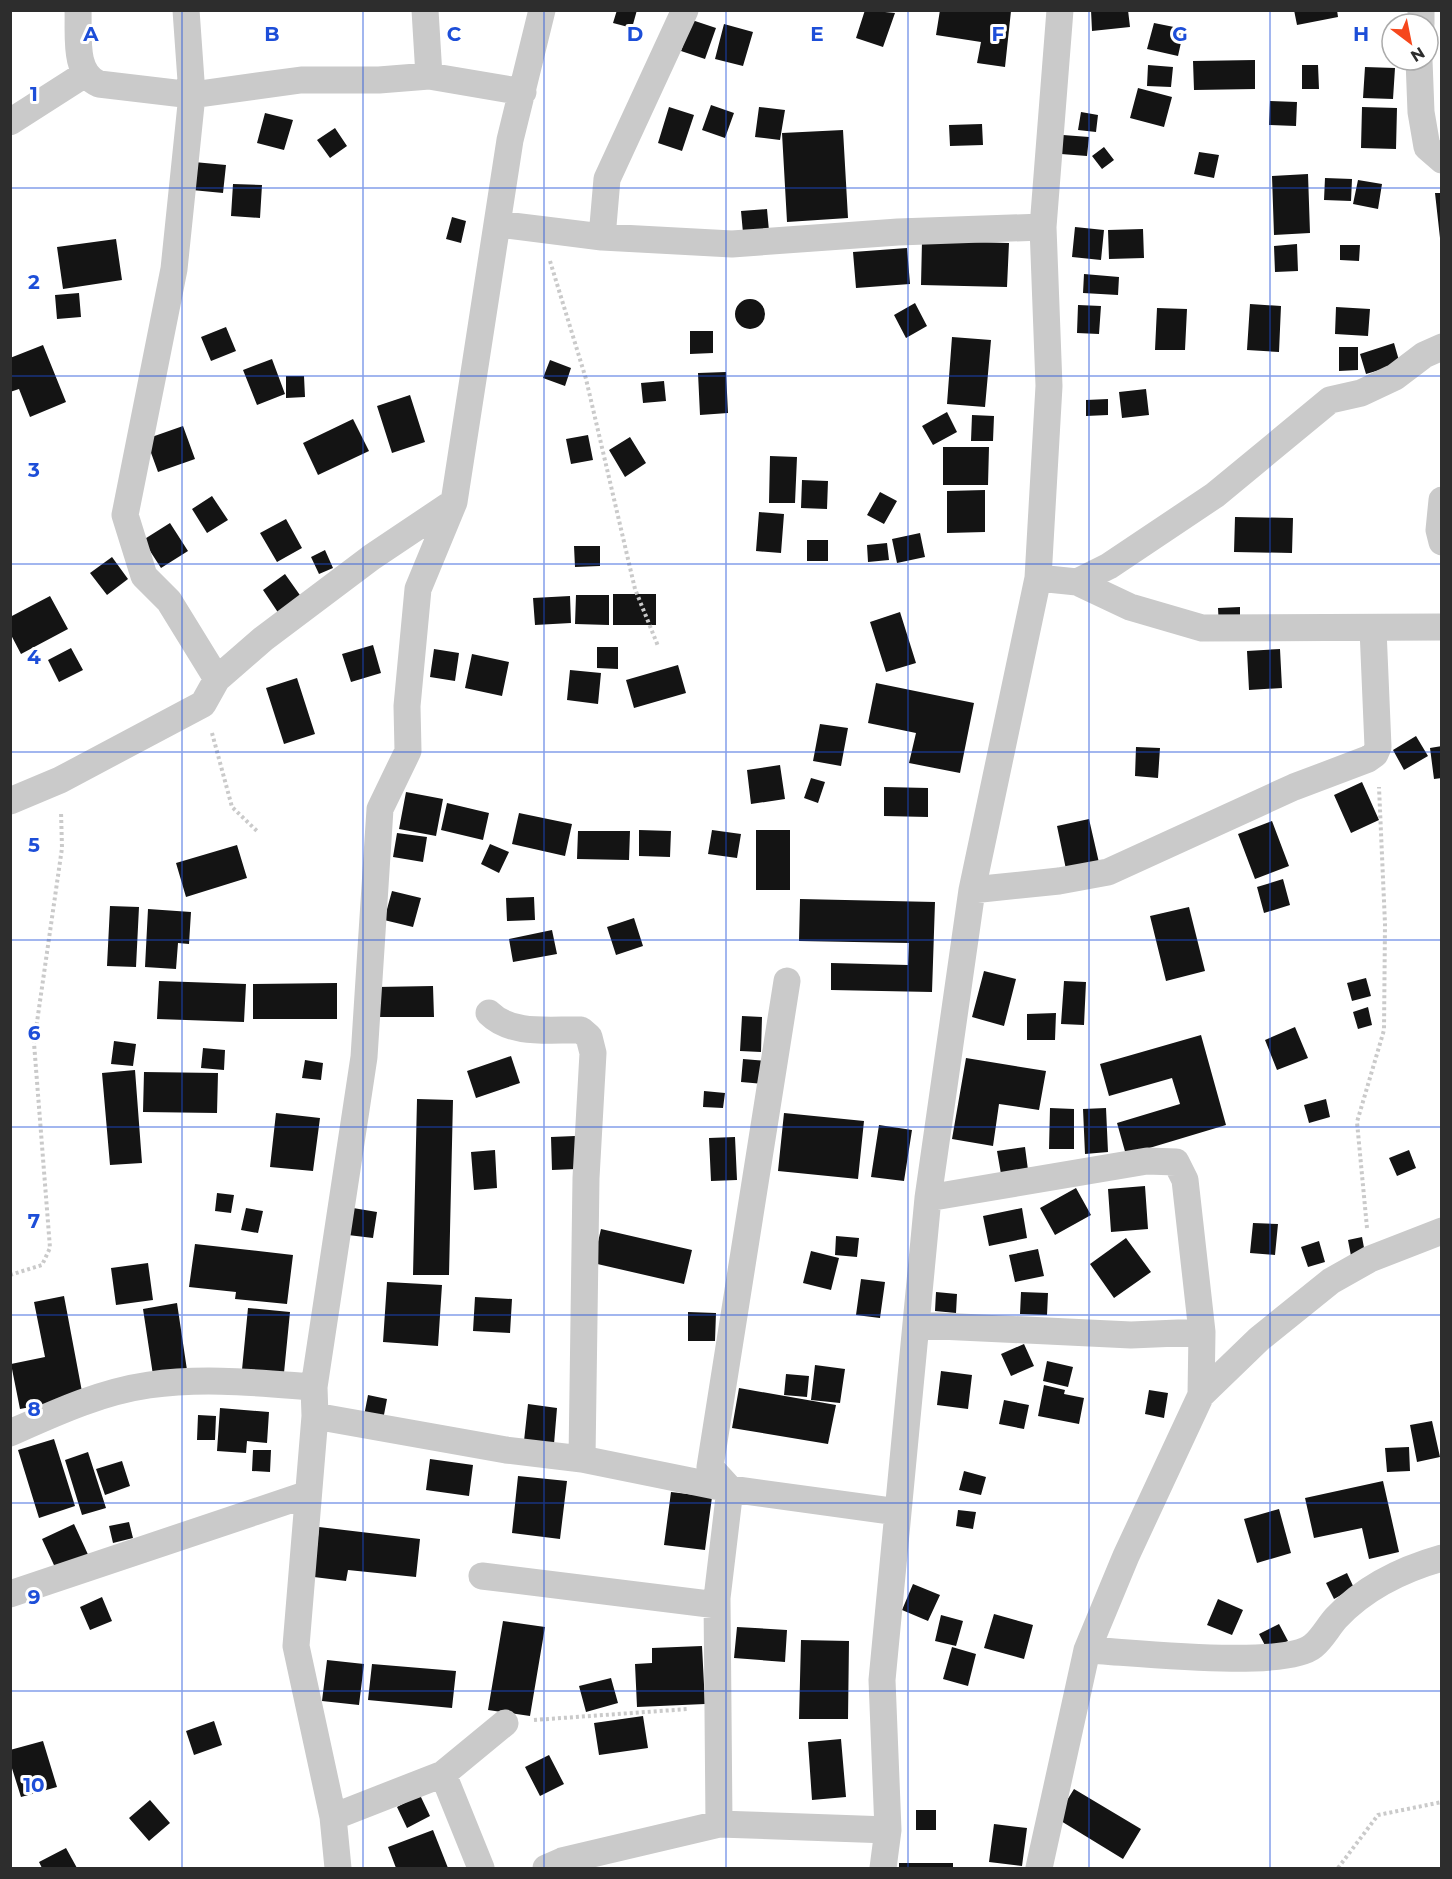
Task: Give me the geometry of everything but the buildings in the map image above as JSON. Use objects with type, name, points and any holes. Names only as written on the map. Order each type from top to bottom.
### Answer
[{"type":"street","points":[[78,10],[81,67],[90,80],[99,84],[192,95],[301,81],[379,80],[429,76],[523,92]]},
{"type":"street","points":[[186,10],[192,95],[174,269],[125,515],[144,576],[170,601],[217,678]]},
{"type":"street","points":[[425,10],[429,76]]},
{"type":"street","points":[[338,1869],[333,1817],[296,1646],[315,1416],[314,1387],[364,1057],[380,808],[408,751],[407,706],[418,589],[454,502],[510,140],[542,10]]},
{"type":"street","points":[[602,237],[607,179],[684,10]]},
{"type":"street","points":[[883,1869],[888,1830],[882,1680],[918,1325],[928,1198],[972,890],[1038,578],[1049,386],[1043,227],[1060,10]]},
{"type":"street","points":[[1419,72],[1421,112],[1427,147],[1442,160]]},
{"type":"street","points":[[10,122],[84,74]]},
{"type":"street","points":[[498,224],[602,237],[732,244],[898,232],[1043,227]]},
{"type":"street","points":[[1077,582],[1109,566],[1215,495],[1330,400],[1361,393],[1395,377],[1424,355],[1442,347]]},
{"type":"street","points":[[1442,500],[1439,530],[1442,542]]},
{"type":"street","points":[[10,801],[60,780],[203,704],[217,678],[301,610],[372,557],[454,502]]},
{"type":"street","points":[[1038,578],[1077,582],[1130,607],[1202,628],[1442,627]]},
{"type":"street","points":[[972,890],[1059,881],[1108,872],[1283,791],[1376,754],[1378,747],[1373,629]]},
{"type":"street","points":[[719,1824],[717,1605],[730,1489],[710,1467],[787,981]]},
{"type":"street","points":[[489,1013],[496,1020],[527,1029],[582,1030],[589,1037],[593,1053],[586,1178],[582,1459]]},
{"type":"street","points":[[928,1198],[1147,1161],[1176,1162],[1185,1180],[1202,1332],[1201,1395]]},
{"type":"street","points":[[1040,1869],[1087,1650],[1131,1545],[1201,1395],[1259,1339],[1322,1288],[1370,1259],[1442,1231]]},
{"type":"street","points":[[918,1325],[1131,1335],[1202,1332]]},
{"type":"street","points":[[10,1433],[72,1405],[148,1385],[222,1380],[314,1387]]},
{"type":"street","points":[[315,1416],[506,1450],[582,1459],[730,1489],[898,1512]]},
{"type":"street","points":[[10,1594],[308,1494]]},
{"type":"street","points":[[1087,1650],[1252,1658],[1281,1657],[1312,1647],[1336,1618],[1365,1592],[1420,1564],[1442,1558]]},
{"type":"street","points":[[482,1576],[717,1605]]},
{"type":"street","points":[[333,1817],[443,1774],[505,1722]]},
{"type":"street","points":[[443,1774],[482,1869]]},
{"type":"street","points":[[546,1869],[562,1861],[719,1824],[888,1830]]},
{"type":"path","points":[[539,229],[586,379],[636,589],[658,646]]},
{"type":"path","points":[[203,704],[232,807],[258,832]]},
{"type":"path","points":[[1370,1259],[1357,1122],[1384,1030],[1385,924],[1378,747]]},
{"type":"path","points":[[10,1275],[42,1265],[50,1248],[34,1043],[62,848],[60,780]]},
{"type":"path","points":[[505,1722],[718,1706]]},
{"type":"path","points":[[1338,1869],[1377,1815],[1442,1802]]}]
